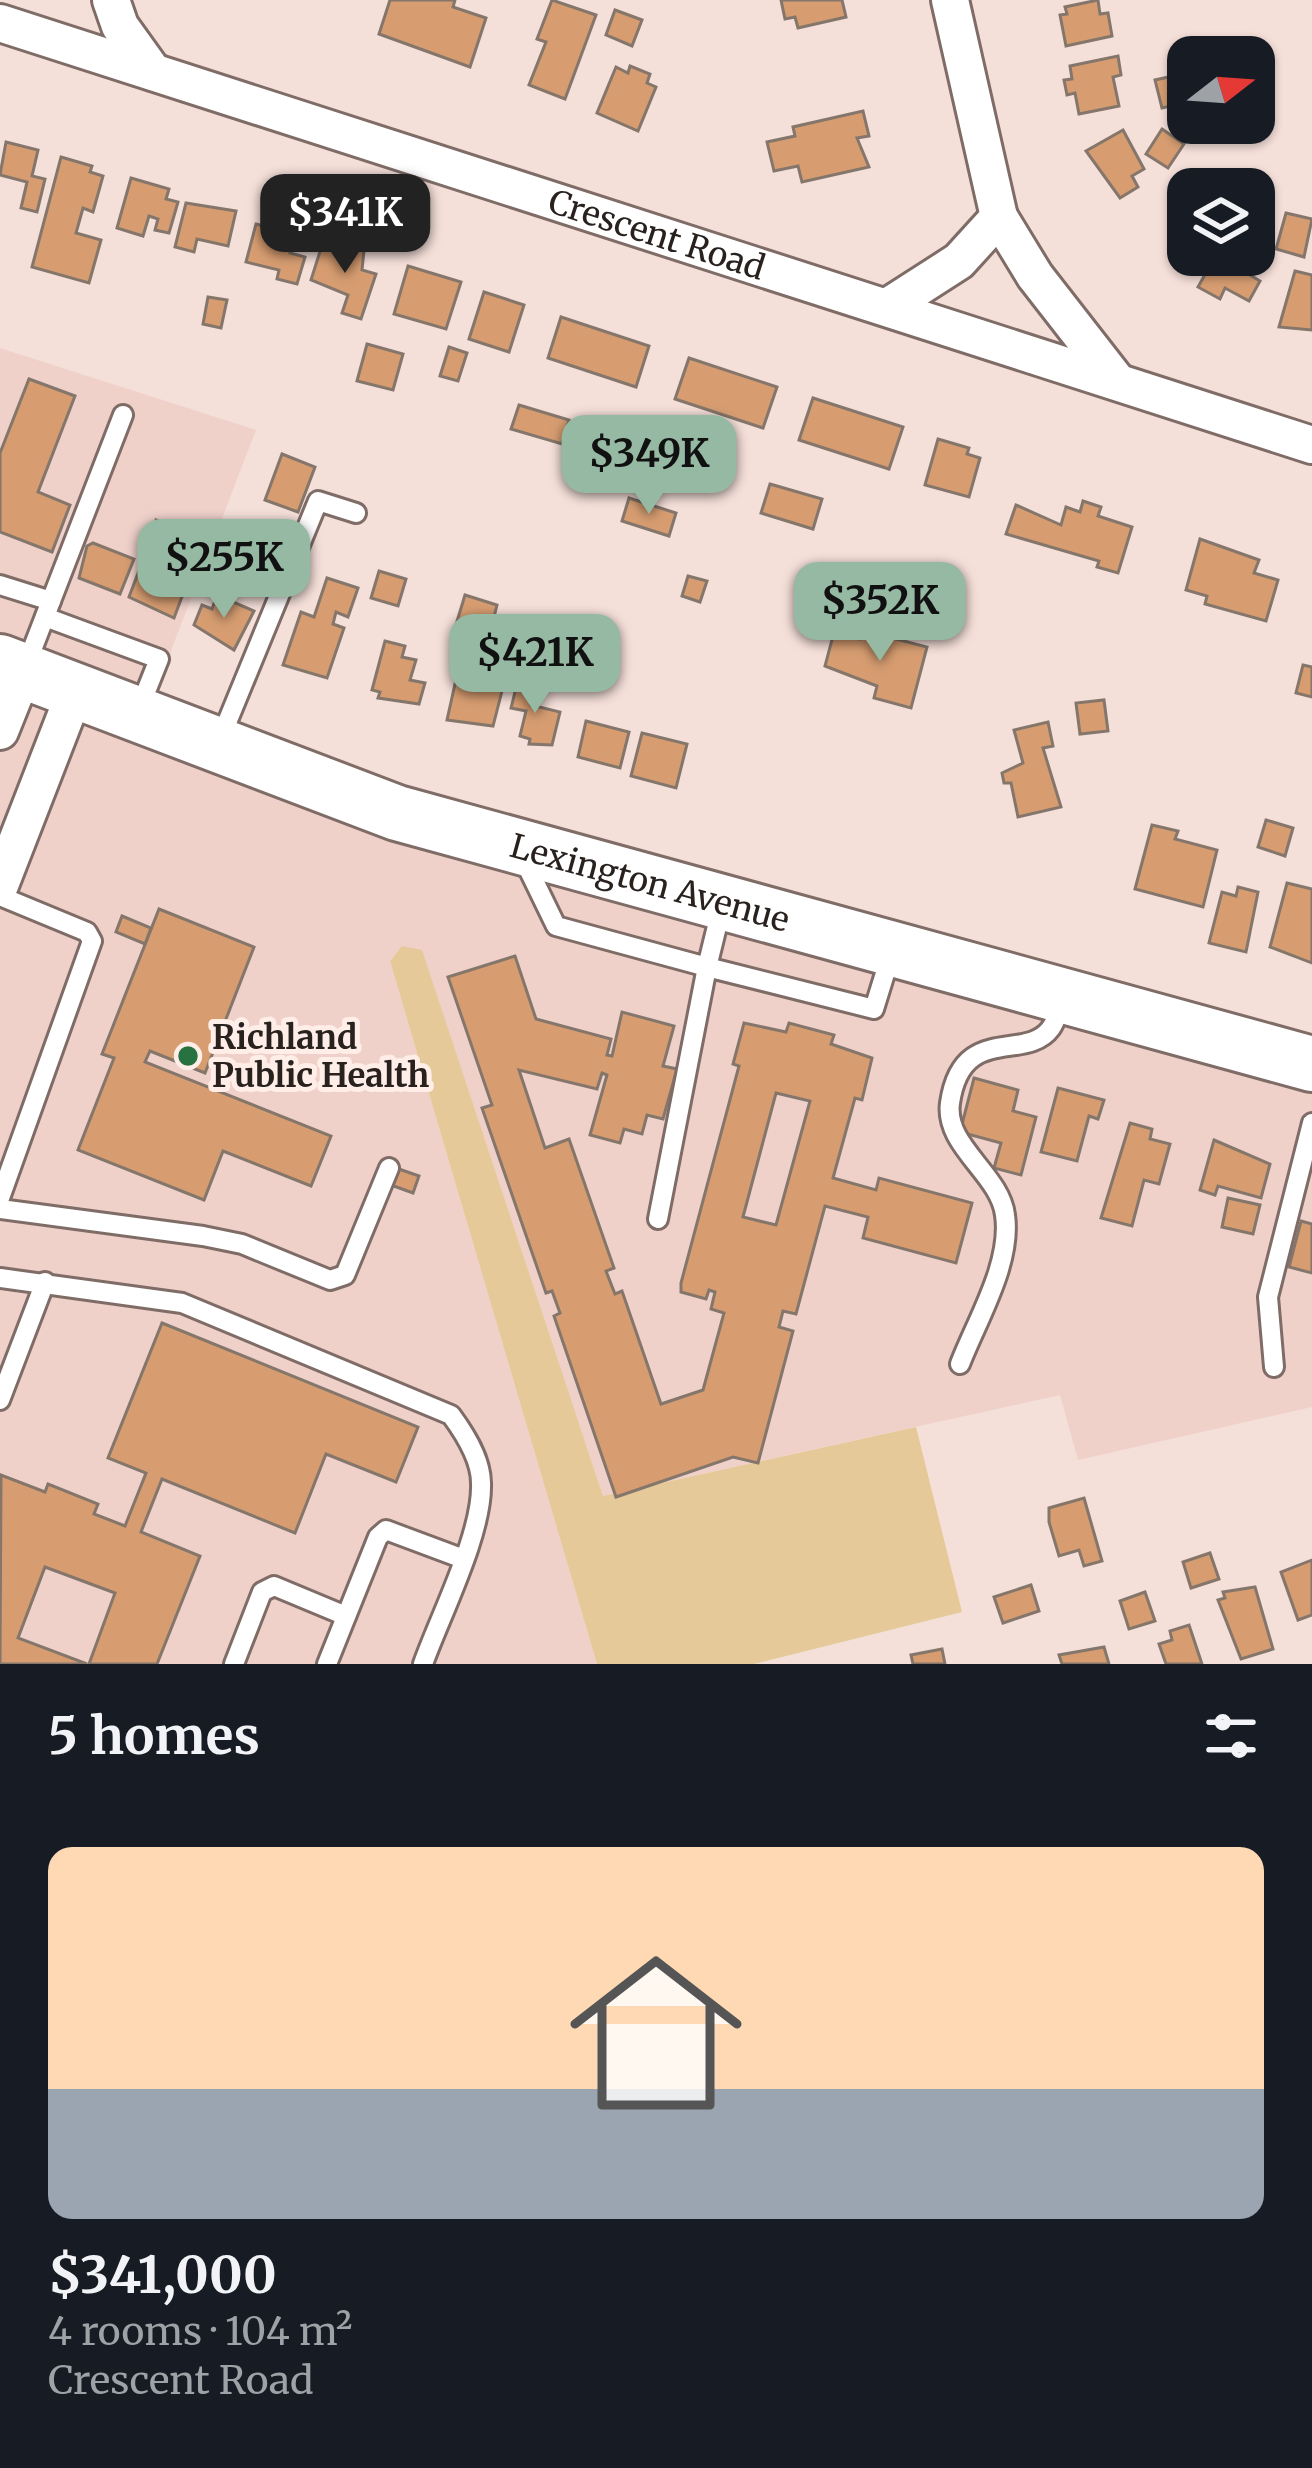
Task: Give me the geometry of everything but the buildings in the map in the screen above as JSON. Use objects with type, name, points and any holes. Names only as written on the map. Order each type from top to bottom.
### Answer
[{"type":"main road","name":"Lexington Avenue","points":[[12,666],[361,802],[1312,1064]]},
{"type":"street","points":[[111,0],[120,26],[153,72]]},
{"type":"street","points":[[950,0],[999,217],[1035,276],[1116,380]]},
{"type":"street","name":"Crescent Road","points":[[0,23],[1312,445]]},
{"type":"street","points":[[889,306],[959,261],[999,217]]},
{"type":"street","points":[[0,731],[12,666]]},
{"type":"street","points":[[0,884],[75,692]]},
{"type":"lane","points":[[12,666],[48,609],[123,415]]},
{"type":"lane","points":[[217,748],[318,501],[356,513]]},
{"type":"lane","points":[[0,585],[159,659],[136,716]]},
{"type":"lane","points":[[518,846],[556,926],[874,1010],[892,949]]},
{"type":"lane","points":[[0,896],[87,932],[92,940],[0,1198]]},
{"type":"lane","points":[[658,1219],[722,903]]},
{"type":"lane","points":[[959,1364],[1001,1258],[1006,1218],[999,1191],[952,1124],[950,1104],[970,1059],[989,1047],[1036,1040],[1051,1029],[1065,996]]},
{"type":"lane","points":[[1274,1366],[1268,1297],[1308,1157],[1312,1123]]},
{"type":"lane","points":[[0,1209],[242,1244],[330,1280],[346,1275],[389,1168]]},
{"type":"lane","points":[[0,1278],[182,1303],[451,1414],[472,1450],[482,1480],[461,1558],[423,1664]]},
{"type":"lane","points":[[0,1400],[45,1282]]},
{"type":"lane","points":[[327,1664],[378,1537],[386,1530],[461,1558]]},
{"type":"lane","points":[[234,1664],[262,1592],[274,1586],[346,1616]]},
{"type":"shaded area","points":[[0,348],[256,430],[145,718],[1312,1061],[1312,1407],[1078,1460],[1060,1395],[603,1496],[422,951],[402,946],[390,961],[597,1664],[0,1664]]},
{"type":"shaded area","points":[[402,946],[422,950],[603,1496],[916,1427],[962,1612],[754,1664],[597,1664],[390,961]]},
{"type":"place","name":"Richland Public Health","points":[[188,1056]]}]
